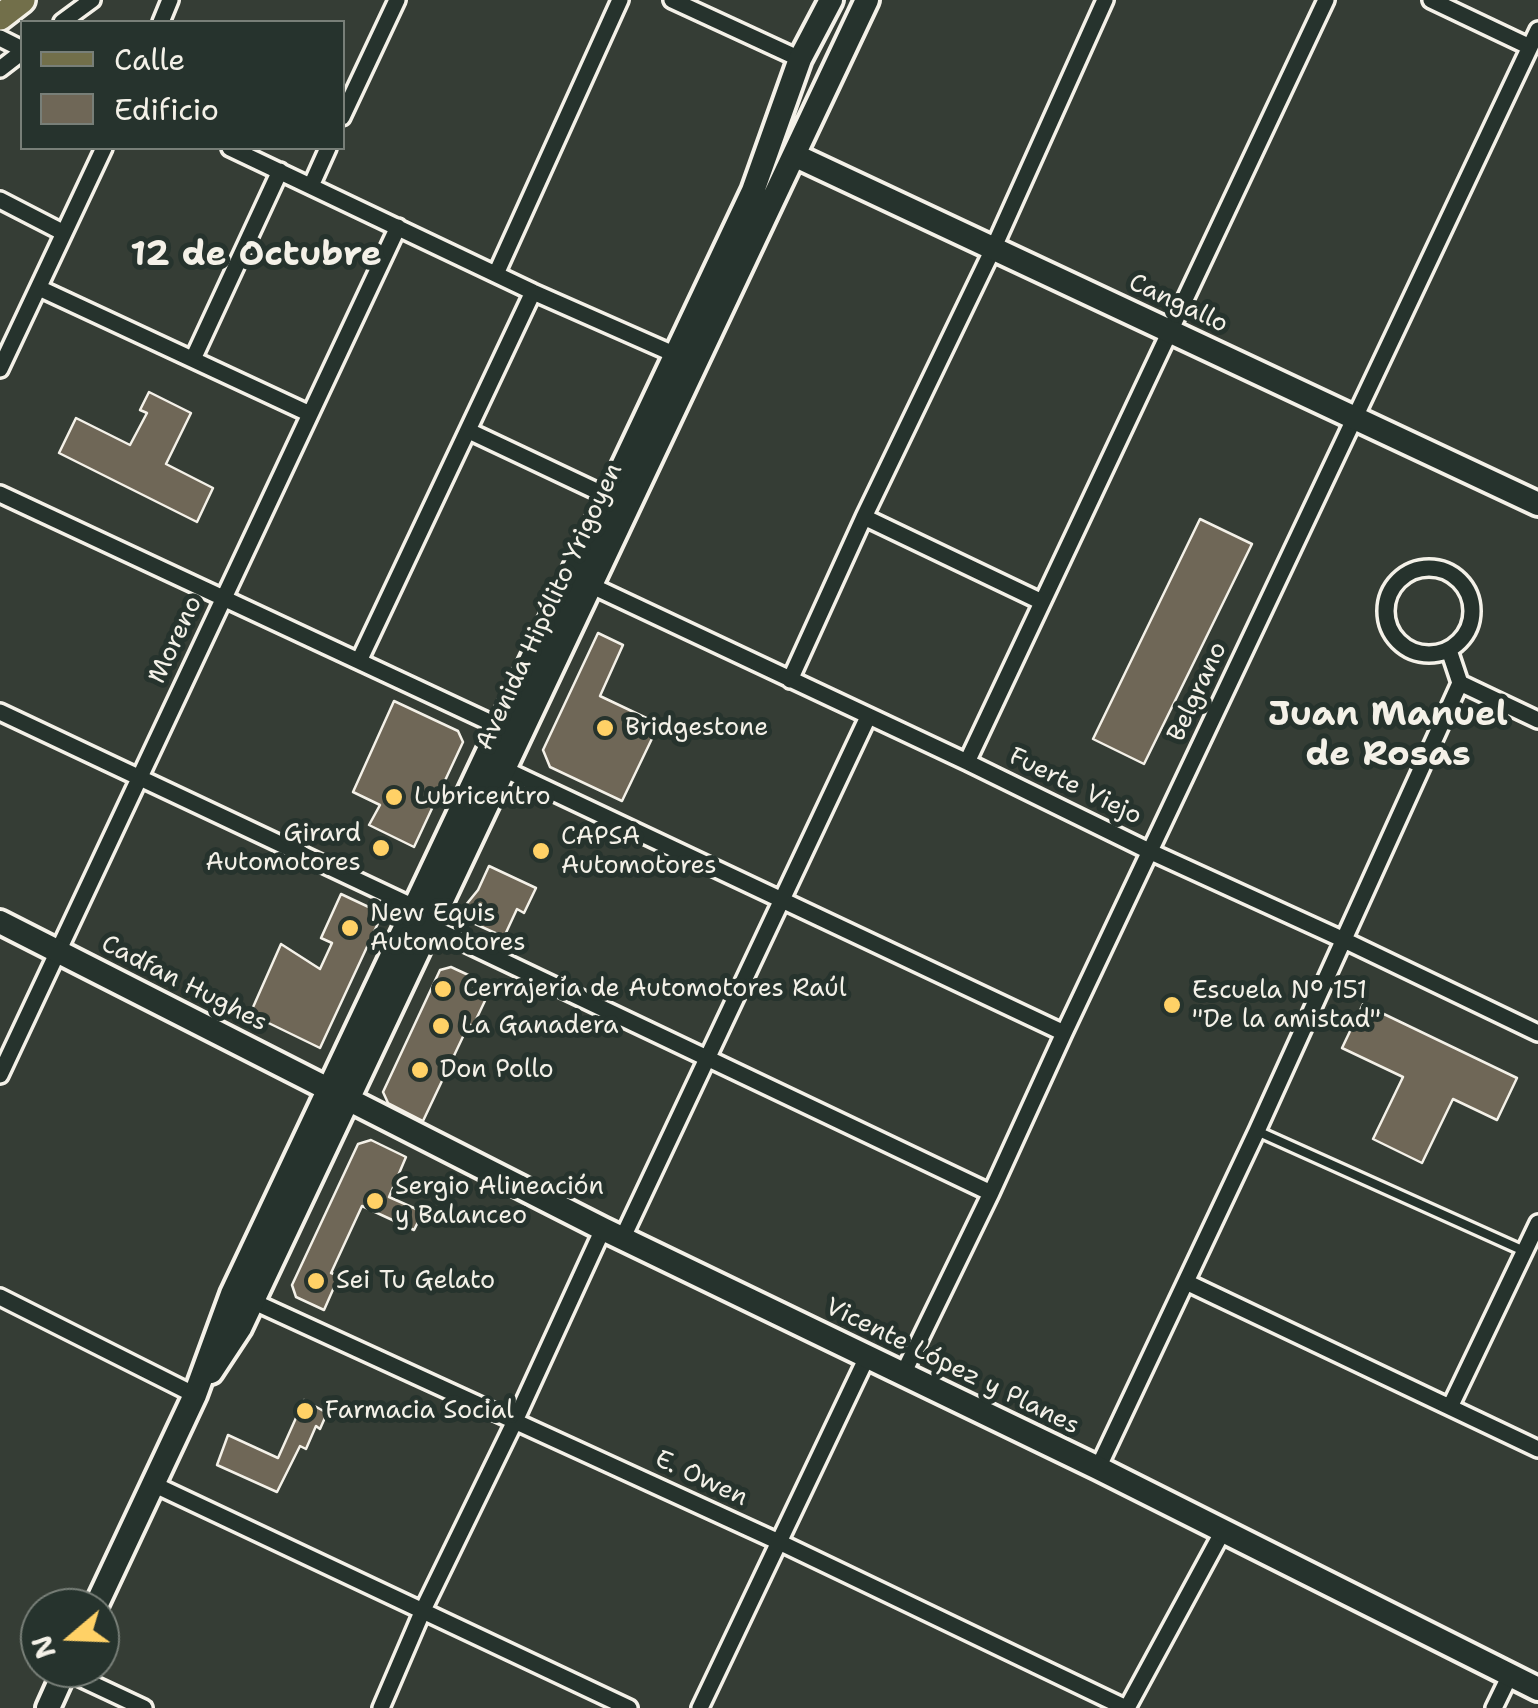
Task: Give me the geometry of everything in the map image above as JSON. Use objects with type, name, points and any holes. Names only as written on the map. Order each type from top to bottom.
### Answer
[{"type":"main road","points":[[0,17],[22,0]]},
{"type":"main road","name":"Avenida Hipólito Yrigoyen","points":[[195,1395],[231,1343],[252,1301],[414,907],[753,191],[800,59],[831,0]]},
{"type":"main road","name":"Avenida Hipólito Yrigoyen","points":[[104,1588],[195,1395],[232,1294],[429,926],[867,0]]},
{"type":"main road","points":[[817,106],[800,59],[846,45]]},
{"type":"main road","points":[[753,191],[794,155],[782,111]]},
{"type":"main road","name":"Cangallo","points":[[794,155],[1538,504]]},
{"type":"main road","name":"Cadfan Hughes","points":[[0,922],[339,1095]]},
{"type":"main road","name":"Vicente López y Planes","points":[[339,1095],[1538,1689]]},
{"type":"street","points":[[65,20],[92,0]]},
{"type":"street","points":[[345,111],[397,0]]},
{"type":"street","points":[[496,274],[620,0]]},
{"type":"street","points":[[672,0],[800,59]]},
{"type":"street","points":[[790,680],[994,247],[1105,0]]},
{"type":"street","points":[[967,762],[1326,0]]},
{"type":"street","points":[[1431,0],[1530,48]]},
{"type":"street","name":"Belgrano","points":[[904,1374],[1538,30]]},
{"type":"street","points":[[0,69],[20,53]]},
{"type":"street","points":[[0,369],[8,333],[39,288],[103,150]]},
{"type":"street","points":[[234,150],[676,356]]},
{"type":"street","points":[[310,186],[327,150]]},
{"type":"street","points":[[193,359],[280,171]]},
{"type":"street","points":[[0,200],[64,233]]},
{"type":"street","name":"Moreno","points":[[0,1075],[398,227]]},
{"type":"street","points":[[39,288],[310,414]]},
{"type":"street","points":[[359,661],[533,292]]},
{"type":"street","points":[[468,431],[608,497]]},
{"type":"street","points":[[0,494],[500,728]]},
{"type":"street","points":[[864,517],[1042,602]]},
{"type":"street","points":[[1422,569],[1448,572],[1467,591],[1472,618],[1468,631],[1449,650],[1420,654],[1395,638],[1386,610],[1389,595],[1408,573],[1422,569]]},
{"type":"street","name":"Fuerte Viejo","points":[[590,585],[1538,1032]]},
{"type":"street","points":[[1098,1468],[1257,1131],[1460,682],[1449,650]]},
{"type":"street","points":[[1460,682],[1538,720]]},
{"type":"street","points":[[0,712],[414,907]]},
{"type":"street","points":[[381,1708],[423,1610],[515,1420],[706,1057],[868,717]]},
{"type":"street","points":[[504,769],[1064,1033]]},
{"type":"street","points":[[429,926],[991,1194]]},
{"type":"street","points":[[1450,1407],[1538,1223]]},
{"type":"street","points":[[1186,1282],[1538,1449]]},
{"type":"street","points":[[0,1297],[195,1395]]},
{"type":"street","name":"E. Owen","points":[[252,1301],[779,1542],[1126,1708]]},
{"type":"street","points":[[700,1708],[866,1358]]},
{"type":"street","points":[[153,1484],[629,1708]]},
{"type":"street","points":[[1126,1708],[1223,1531]]},
{"type":"street","points":[[1494,1708],[1510,1675]]},
{"type":"street","points":[[104,1688],[144,1708]]},
{"type":"lane","points":[[1257,1131],[1524,1251]]},
{"type":"building","points":[[149,392],[191,413],[166,464],[213,488],[197,522],[59,453],[76,418],[130,445],[147,413],[140,410]]},
{"type":"building","points":[[1200,519],[1252,544],[1144,764],[1093,739]]},
{"type":"building","points":[[598,633],[623,645],[600,696],[659,724],[622,801],[550,767],[543,750]]},
{"type":"building","points":[[394,701],[458,731],[463,742],[414,847],[369,825],[380,805],[353,792]]},
{"type":"building","points":[[489,866],[536,888],[524,913],[517,909],[504,937],[473,923],[476,912],[456,917],[478,890]]},
{"type":"building","points":[[341,894],[375,910],[380,919],[320,1048],[250,1014],[281,944],[320,969],[332,943],[321,938]]},
{"type":"building","points":[[451,967],[492,986],[473,1026],[469,1024],[423,1121],[388,1103],[383,1092],[440,970]]},
{"type":"building","points":[[1363,1004],[1517,1078],[1497,1120],[1453,1099],[1422,1163],[1373,1139],[1403,1077],[1342,1048]]},
{"type":"building","points":[[371,1140],[406,1157],[389,1197],[423,1212],[414,1230],[362,1206],[331,1273],[339,1276],[324,1310],[296,1297],[292,1285],[358,1144]]},
{"type":"building","points":[[304,1400],[327,1413],[306,1449],[300,1446],[277,1492],[217,1465],[228,1435],[278,1458]]},
{"type":"place","name":"Bridgestone","points":[[605,728]]},
{"type":"place","name":"Lubricentro","points":[[394,797]]},
{"type":"place","name":"Girard Automotores","points":[[381,848]]},
{"type":"place","name":"CAPSA Automotores","points":[[541,851]]},
{"type":"place","name":"New Equis Automotores","points":[[350,928]]},
{"type":"place","name":"Cerrajería de Automotores Raúl","points":[[443,989]]},
{"type":"place","name":"Escuela N° 151 \"De la amistad\"","points":[[1172,1005]]},
{"type":"place","name":"La Ganadera","points":[[441,1026]]},
{"type":"place","name":"Don Pollo","points":[[420,1070]]},
{"type":"place","name":"Sergio Alineación y Balanceo","points":[[375,1201]]},
{"type":"place","name":"Sei Tu Gelato","points":[[316,1281]]},
{"type":"place","name":"Farmacia Social","points":[[305,1411]]},
{"type":"district","name":"12 de Octubre","points":[[256,256]]},
{"type":"district","name":"Juan Manuel de Rosas","points":[[1388,736]]}]
